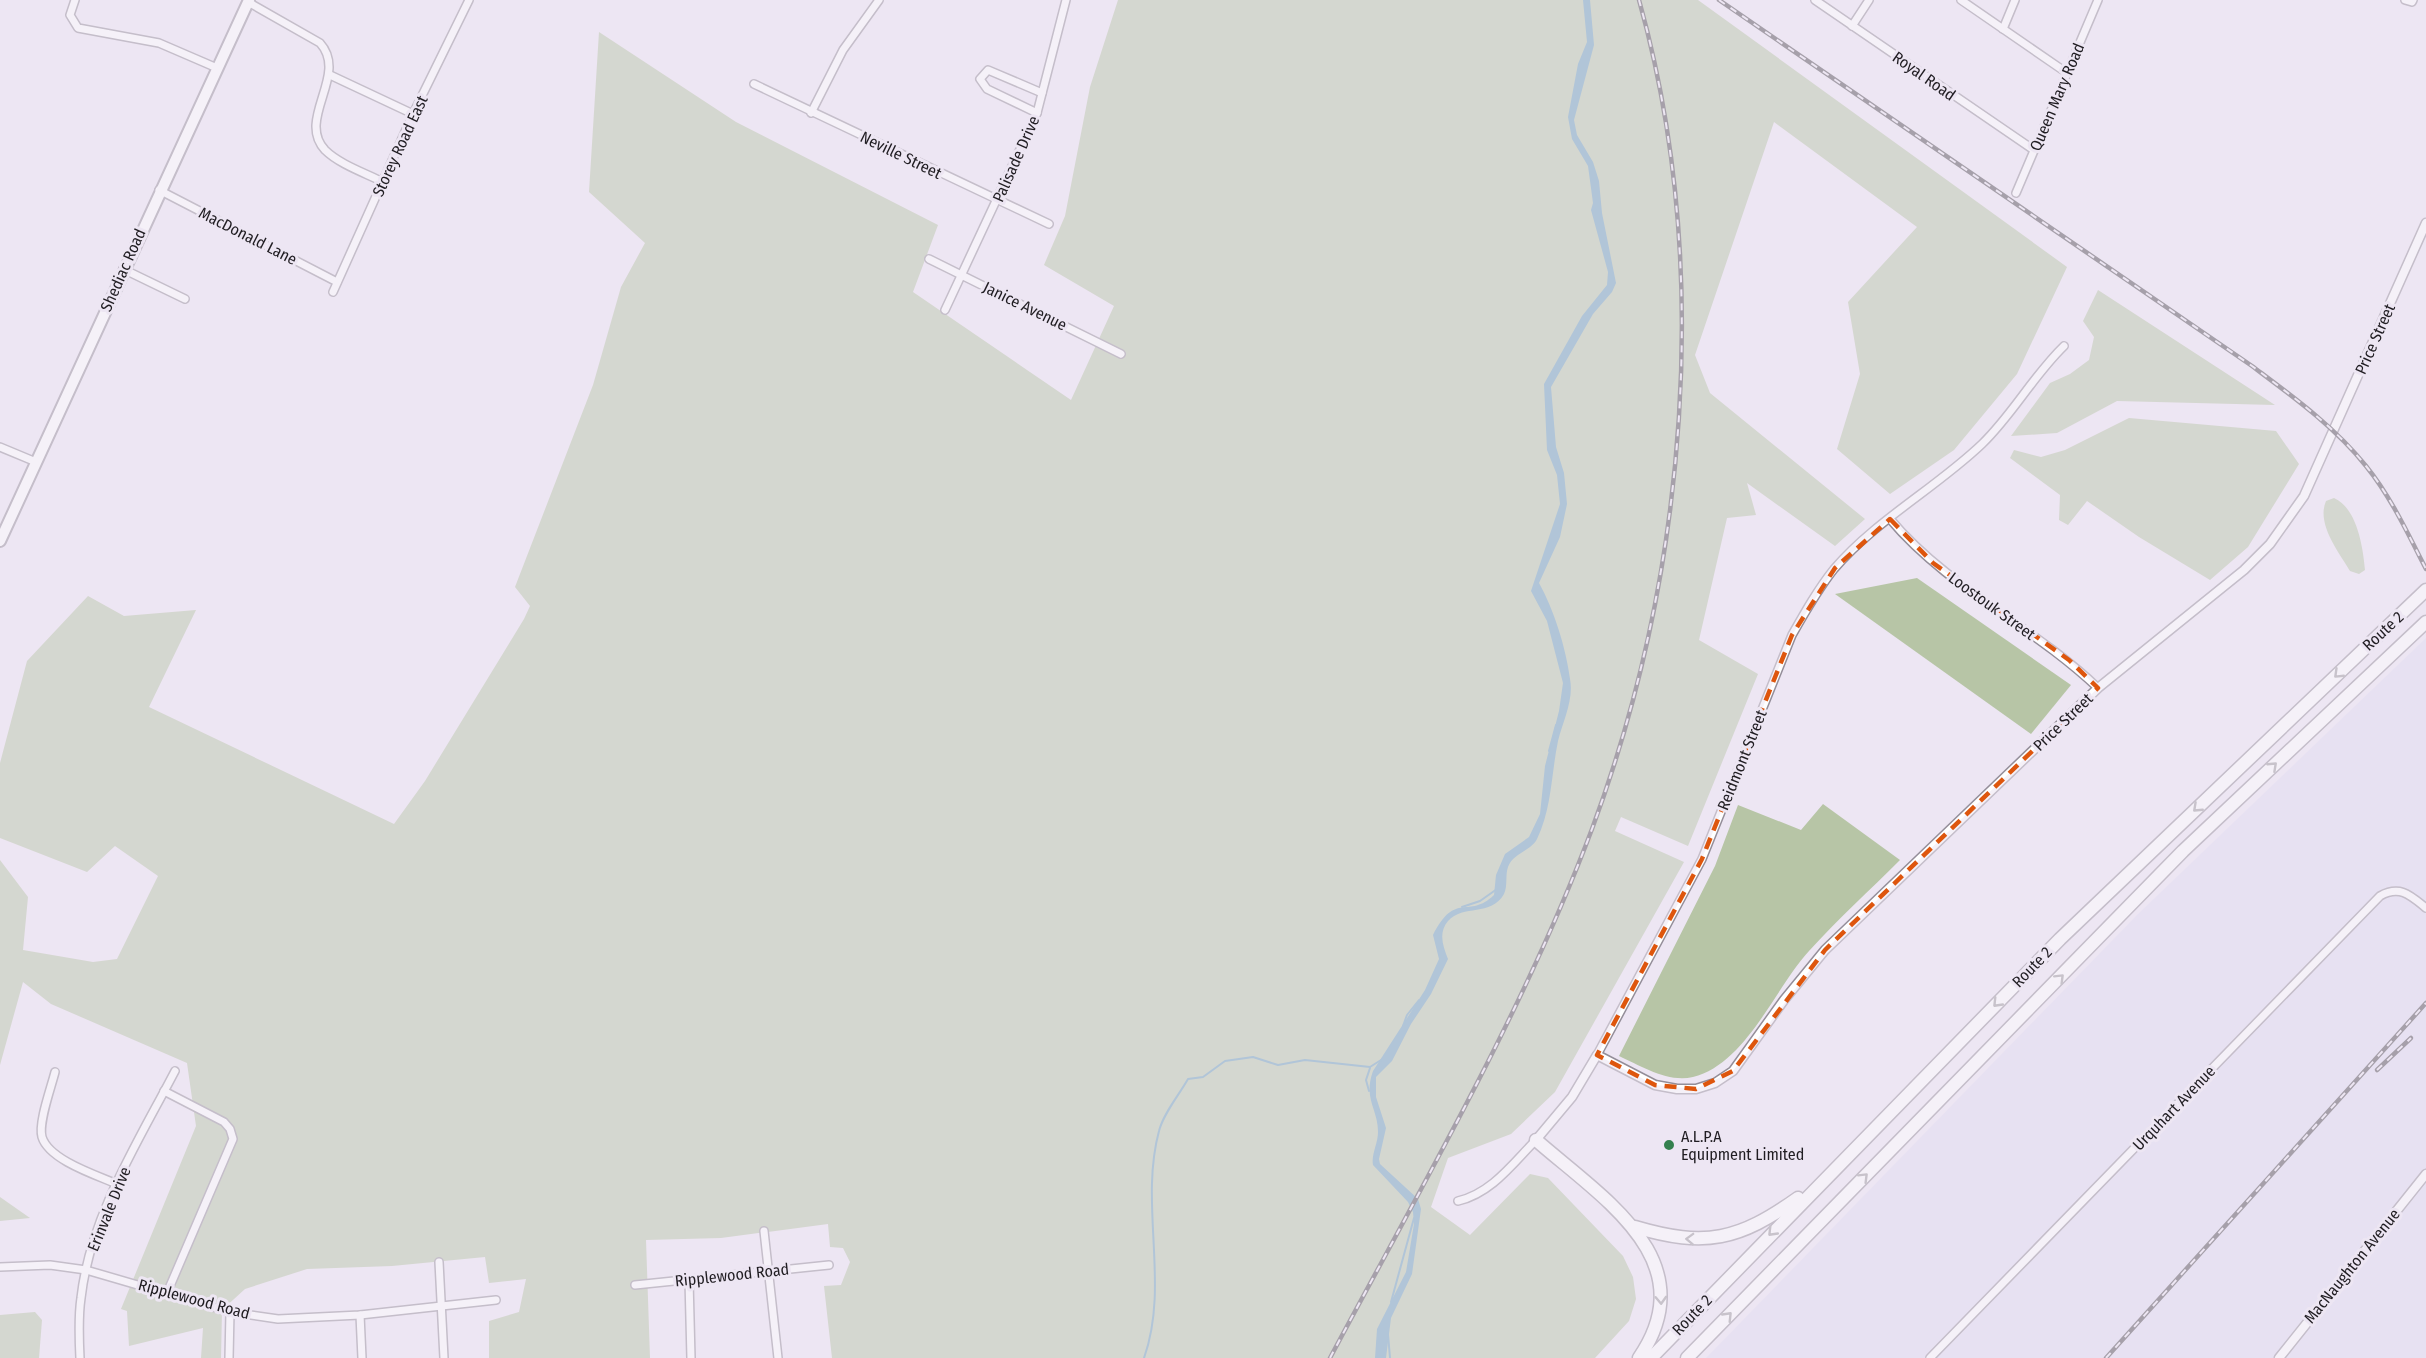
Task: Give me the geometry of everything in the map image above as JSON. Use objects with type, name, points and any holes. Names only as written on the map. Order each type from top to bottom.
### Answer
[{"type":"highway","name":"Route 2","points":[[1651,1358],[1848,1154],[2110,890],[2426,590]]},
{"type":"highway","name":"Route 2","points":[[1688,1358],[2190,845],[2426,622]]},
{"type":"highway","points":[[1536,1140],[1635,1227],[1652,1252],[1660,1277],[1661,1310],[1651,1340],[1639,1358]]},
{"type":"highway","points":[[1635,1227],[1678,1238],[1696,1239],[1732,1235],[1759,1224],[1798,1198],[1848,1154]]},
{"type":"main road","name":"Shediac Road","points":[[0,540],[159,190],[248,1]]},
{"type":"street","points":[[75,0],[70,15],[78,28],[159,43],[217,68]]},
{"type":"street","name":"Storey Road East","points":[[333,292],[413,114],[469,0]]},
{"type":"street","points":[[811,113],[843,51],[879,0]]},
{"type":"street","name":"Palisade Drive","points":[[945,310],[998,202],[1037,113],[1066,0]]},
{"type":"street","name":"Royal Road","points":[[1815,0],[2034,150]]},
{"type":"street","points":[[1852,26],[1869,0]]},
{"type":"street","points":[[1961,0],[2067,73]]},
{"type":"street","points":[[2003,29],[2015,0]]},
{"type":"street","name":"Queen Mary Road","points":[[2016,193],[2098,0]]},
{"type":"street","points":[[2405,0],[2412,2],[2413,0]]},
{"type":"street","points":[[248,1],[320,43],[329,58],[330,75],[322,98],[317,127],[320,142],[333,156],[383,182]]},
{"type":"street","points":[[1037,113],[987,89],[980,79],[988,70],[1042,93]]},
{"type":"street","points":[[330,75],[413,114]]},
{"type":"street","name":"Neville Street","points":[[754,84],[998,202],[1049,224]]},
{"type":"street","name":"MacDonald Lane","points":[[159,190],[337,282]]},
{"type":"street","name":"Price Street","points":[[1597,1055],[1655,1085],[1677,1089],[1706,1086],[1733,1071],[1784,1000],[1825,950],[2098,688],[2244,570],[2270,544],[2304,496],[2426,223]]},
{"type":"street","name":"Janice Avenue","points":[[929,259],[1121,354]]},
{"type":"street","points":[[123,269],[184,299]]},
{"type":"street","name":"Reidmont Street","points":[[1458,1201],[1476,1197],[1536,1140],[1572,1097],[1597,1055],[1702,859],[1792,635],[1811,601],[1835,568],[1890,519],[1983,443],[2009,416],[2045,364],[2064,346]]},
{"type":"street","points":[[0,447],[36,462]]},
{"type":"street","name":"Loostouk Street","points":[[1890,519],[1910,543],[1933,563],[2069,660],[2098,688]]},
{"type":"street","name":"Urquhart Avenue","points":[[1930,1358],[2380,896],[2390,890],[2399,890],[2409,894],[2426,908]]},
{"type":"street","name":"Erinvale Drive","points":[[80,1358],[81,1298],[86,1270],[117,1185],[175,1071]]},
{"type":"street","points":[[55,1072],[43,1120],[42,1136],[52,1153],[117,1185]]},
{"type":"street","points":[[164,1091],[224,1122],[230,1128],[233,1139],[167,1293]]},
{"type":"street","name":"MacNaughton Avenue","points":[[2278,1358],[2426,1174]]},
{"type":"street","points":[[764,1231],[778,1358]]},
{"type":"street","points":[[439,1262],[444,1358]]},
{"type":"street","name":"Ripplewood Road","points":[[0,1267],[50,1265],[86,1270],[230,1312],[278,1319],[360,1315],[496,1300]]},
{"type":"street","name":"Ripplewood Road","points":[[635,1285],[829,1265]]},
{"type":"street","points":[[689,1280],[691,1358]]},
{"type":"street","points":[[229,1358],[230,1312]]},
{"type":"street","points":[[360,1315],[362,1358]]},
{"type":"highlighted area","points":[[1890,519],[1933,563],[2069,660],[2098,688],[1825,950],[1733,1071],[1696,1089],[1655,1085],[1597,1055],[1702,859],[1792,635],[1835,568]]},
{"type":"shaded area","points":[[2426,638],[2426,1358],[1706,1358],[2137,915]]},
{"type":"green space","points":[[1118,0],[1698,0],[2067,267],[2017,374],[1954,450],[1890,494],[1837,449],[1860,374],[1848,302],[1917,227],[1774,122],[1695,355],[1710,393],[1865,519],[1835,546],[1747,483],[1756,515],[1727,518],[1699,640],[1758,674],[1688,846],[1621,817],[1615,831],[1684,862],[1555,1092],[1511,1134],[1448,1158],[1431,1207],[1470,1235],[1530,1174],[1548,1178],[1623,1256],[1633,1277],[1636,1299],[1629,1321],[1595,1358],[832,1358],[824,1286],[841,1285],[850,1262],[843,1248],[830,1247],[828,1224],[721,1238],[646,1240],[650,1358],[489,1358],[489,1321],[519,1312],[526,1279],[489,1283],[485,1257],[392,1266],[307,1269],[245,1289],[222,1310],[221,1358],[201,1358],[203,1328],[129,1346],[127,1311],[121,1309],[196,1126],[187,1063],[51,1004],[23,982],[0,1065],[0,860],[28,897],[23,950],[93,962],[117,959],[158,876],[115,846],[87,872],[0,838],[0,763],[27,661],[88,596],[124,616],[196,610],[149,707],[394,824],[425,781],[530,606],[515,587],[593,385],[621,287],[645,243],[589,192],[599,32],[736,122],[938,225],[913,292],[1071,400],[1114,306],[1044,265],[1065,216],[1090,87]]},
{"type":"green space","points":[[2098,290],[2275,405],[2117,401],[2057,433],[2011,436],[2050,383],[2070,374],[2089,360],[2094,337],[2083,321]]},
{"type":"green space","points":[[2129,418],[2276,431],[2299,464],[2248,547],[2210,580],[2139,537],[2087,501],[2068,525],[2059,520],[2060,495],[2010,458],[2014,450],[2041,457],[2065,450]]},
{"type":"green space","points":[[2334,498],[2348,510],[2357,529],[2363,550],[2365,570],[2359,574],[2350,571],[2326,528],[2324,510],[2326,501]]},
{"type":"green space","points":[[1917,578],[2071,685],[2031,734],[1835,594]]},
{"type":"green space","points":[[1823,804],[1900,860],[1809,951],[1744,1041],[1729,1057],[1712,1069],[1693,1077],[1674,1078],[1664,1076],[1619,1056],[1715,866],[1738,805],[1801,830]]},
{"type":"green space","points":[[0,1197],[30,1218],[0,1221]]},
{"type":"green space","points":[[35,1312],[42,1320],[39,1358],[0,1358],[0,1315]]},
{"type":"water","points":[[1583,0],[1590,0],[1594,45],[1574,120],[1577,135],[1593,162],[1599,181],[1602,213],[1616,283],[1612,292],[1593,314],[1551,387],[1556,447],[1564,473],[1567,504],[1560,537],[1539,583],[1550,605],[1562,642],[1571,695],[1558,741],[1546,815],[1537,839],[1510,862],[1505,891],[1498,901],[1492,906],[1461,913],[1448,921],[1443,930],[1442,940],[1448,959],[1431,994],[1411,1024],[1392,1061],[1376,1077],[1376,1097],[1386,1128],[1379,1159],[1380,1164],[1418,1199],[1421,1209],[1412,1274],[1391,1318],[1386,1358],[1375,1358],[1377,1329],[1406,1272],[1414,1224],[1413,1212],[1408,1202],[1373,1165],[1378,1132],[1370,1097],[1370,1081],[1373,1071],[1425,990],[1439,959],[1433,935],[1441,921],[1456,909],[1477,905],[1494,895],[1496,875],[1505,854],[1529,837],[1540,814],[1545,766],[1559,711],[1563,683],[1547,621],[1531,591],[1560,504],[1557,475],[1547,450],[1544,384],[1582,316],[1607,285],[1608,272],[1591,210],[1593,203],[1588,166],[1572,139],[1568,117],[1578,64],[1587,42]]},
{"type":"waterway","points":[[1549,751],[1556,725]]},
{"type":"waterway","points":[[1462,907],[1480,901],[1497,889]]},
{"type":"waterway","points":[[1403,1026],[1407,1015],[1419,1000]]},
{"type":"waterway","points":[[1144,1358],[1151,1330],[1154,1302],[1152,1216],[1154,1159],[1161,1125],[1188,1079],[1203,1077],[1225,1061],[1253,1057],[1278,1065],[1305,1060],[1370,1067]]},
{"type":"waterway","points":[[1370,1067],[1381,1060]]},
{"type":"waterway","points":[[1369,1091],[1366,1080],[1370,1068]]},
{"type":"waterway","points":[[1391,1302],[1414,1218]]},
{"type":"waterway","points":[[1388,1334],[1390,1358]]},
{"type":"railway","points":[[1330,1358],[1470,1098],[1535,965],[1565,897],[1592,829],[1624,731],[1650,629],[1668,524],[1679,418],[1682,311],[1676,205],[1662,101],[1639,0]]},
{"type":"railway","points":[[1719,0],[2252,366],[2297,400],[2354,451],[2366,466],[2391,503],[2426,569]]},
{"type":"railway","points":[[2106,1358],[2426,1003]]},
{"type":"railway","points":[[2377,1070],[2411,1038]]},
{"type":"place","name":"A.L.P.A Equipment Limited","points":[[1669,1145]]}]
